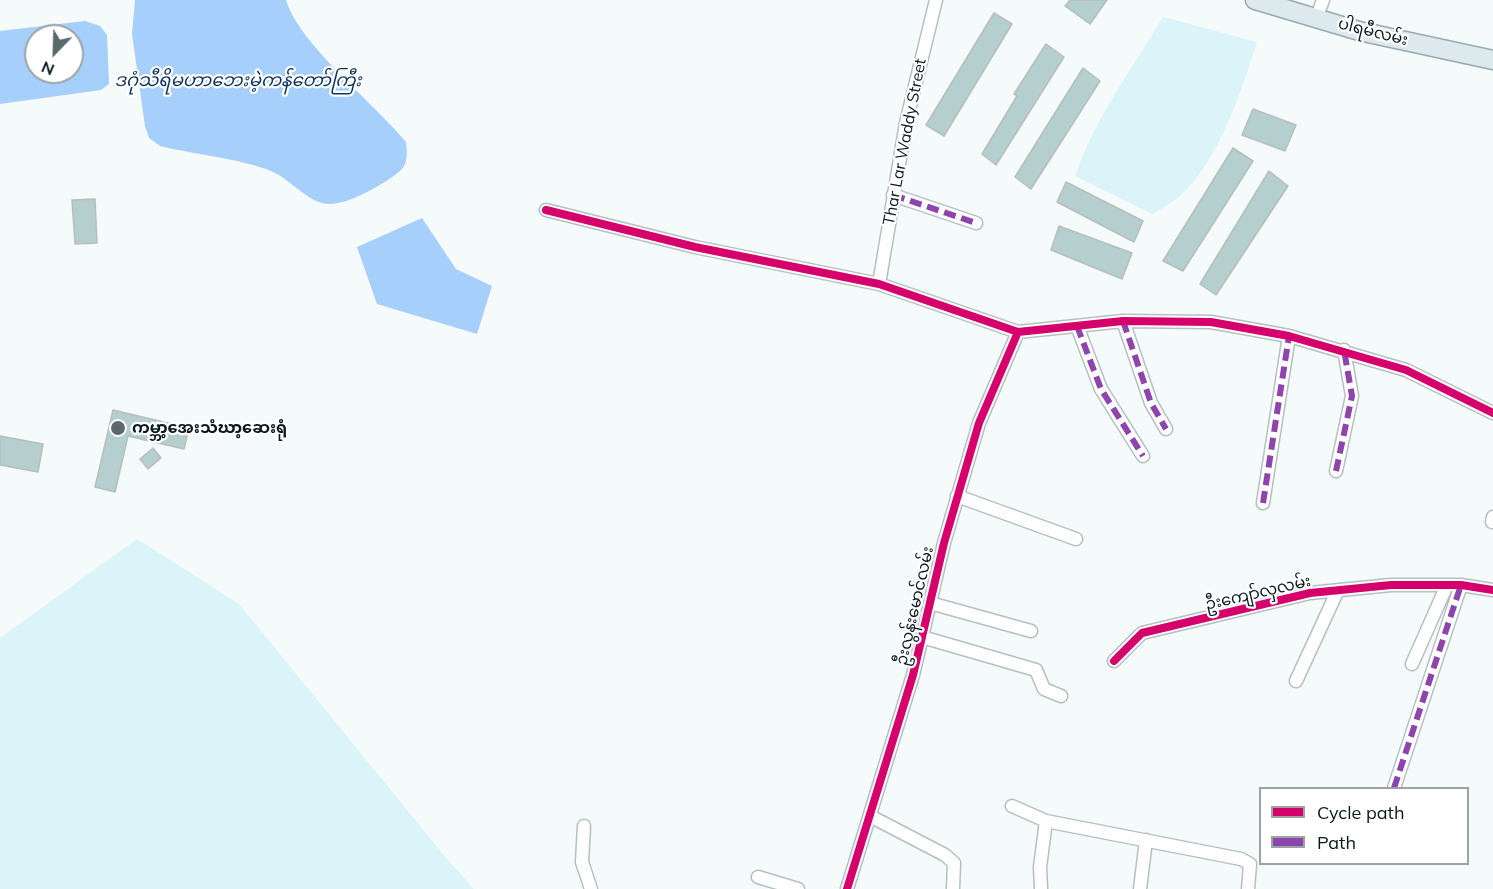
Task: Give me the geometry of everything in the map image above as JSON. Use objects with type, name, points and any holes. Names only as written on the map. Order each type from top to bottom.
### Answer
[{"type":"main road","name":"ပါရမီလမ်း","points":[[1255,0],[1320,8],[1359,31],[1493,60]]},
{"type":"street","name":"Thar Lar Waddy Street","points":[[879,285],[906,123],[936,0]]},
{"type":"street","points":[[893,195],[976,223]]},
{"type":"street","points":[[546,210],[695,247],[879,285],[1018,332],[1123,321],[1211,322],[1289,336],[1407,370],[1493,413]]},
{"type":"street","points":[[1123,321],[1151,403],[1166,429]]},
{"type":"street","points":[[1077,326],[1101,389],[1143,456]]},
{"type":"street","name":"ဦးလွန်းမောင်လမ်း","points":[[847,889],[922,637],[957,496],[979,423],[1018,332]]},
{"type":"street","points":[[1263,503],[1289,336]]},
{"type":"street","points":[[1336,471],[1352,396],[1344,351]]},
{"type":"street","points":[[957,496],[1076,539]]},
{"type":"street","name":"ဦးကျော်လှလမ်း","points":[[1114,661],[1142,633],[1310,593],[1391,585],[1461,585],[1493,590]]},
{"type":"street","points":[[1412,664],[1447,585]]},
{"type":"street","points":[[1395,787],[1461,585]]},
{"type":"street","points":[[1296,681],[1338,590]]},
{"type":"street","points":[[930,603],[1031,631]]},
{"type":"street","points":[[922,637],[1036,670],[1044,689],[1061,696]]},
{"type":"street","points":[[1012,806],[1046,821],[1240,859],[1250,864],[1248,889]]},
{"type":"street","points":[[870,816],[945,855],[954,863],[953,889]]},
{"type":"street","points":[[1041,889],[1040,867],[1046,821]]},
{"type":"street","points":[[584,826],[582,862],[591,889]]},
{"type":"street","points":[[1140,889],[1146,840]]},
{"type":"street","points":[[758,877],[798,889]]},
{"type":"shaded area","points":[[1163,17],[1257,42],[1228,123],[1208,162],[1182,194],[1152,214],[1075,176],[1103,114]]},
{"type":"shaded area","points":[[137,539],[239,604],[474,889],[0,889],[0,638]]},
{"type":"water","name":"ဒဂုံသီရိမဟာဘေးမဲ့ကန်တော်ကြီး","points":[[135,0],[286,0],[294,17],[321,54],[406,142],[407,156],[404,166],[396,174],[367,192],[336,204],[328,204],[315,200],[266,169],[160,146],[149,138],[145,126],[132,34]]},
{"type":"water","points":[[85,21],[100,26],[107,35],[109,84],[101,90],[0,104],[0,31],[24,28],[24,84],[84,84],[84,24],[60,24]]},
{"type":"water","points":[[422,218],[456,269],[492,286],[477,334],[377,304],[357,247]]},
{"type":"building","points":[[1070,0],[1107,0],[1090,24],[1065,6]]},
{"type":"building","points":[[994,13],[1012,24],[944,136],[926,125]]},
{"type":"building","points":[[1046,44],[1064,57],[996,165],[982,154],[1017,96],[1014,94]]},
{"type":"building","points":[[1083,68],[1100,81],[1031,189],[1015,177]]},
{"type":"building","points":[[1253,109],[1296,125],[1285,151],[1242,135]]},
{"type":"building","points":[[1233,148],[1253,161],[1183,271],[1163,261]]},
{"type":"building","points":[[1269,171],[1288,186],[1216,295],[1200,284]]},
{"type":"building","points":[[1066,182],[1143,221],[1134,242],[1057,202]]},
{"type":"building","points":[[95,199],[97,243],[75,244],[72,200]]},
{"type":"building","points":[[1059,226],[1132,253],[1122,279],[1051,250]]},
{"type":"building","points":[[113,410],[189,428],[184,449],[128,436],[115,492],[95,487]]},
{"type":"building","points":[[0,436],[43,444],[38,472],[0,465]]},
{"type":"building","points":[[153,448],[161,458],[148,469],[140,459]]},
{"type":"marked path","points":[[893,195],[976,223]]},
{"type":"marked path","points":[[1123,321],[1151,403],[1166,429]]},
{"type":"marked path","points":[[1077,326],[1101,389],[1143,456]]},
{"type":"marked path","points":[[1263,503],[1289,336]]},
{"type":"marked path","points":[[1336,471],[1352,396],[1344,350]]},
{"type":"marked path","points":[[1394,787],[1461,585]]},
{"type":"cycle path","points":[[546,210],[695,247],[879,284],[1018,332],[1123,321],[1211,322],[1289,336],[1406,370],[1493,413]]},
{"type":"cycle path","points":[[847,889],[913,675],[944,543],[979,423],[1018,332]]},
{"type":"cycle path","points":[[1114,661],[1142,633],[1310,593],[1391,585],[1461,585],[1493,590]]},
{"type":"place","name":"ကမ္ဘာ့အေးသံဃာ့ဆေးရုံ","points":[[118,428]]}]
